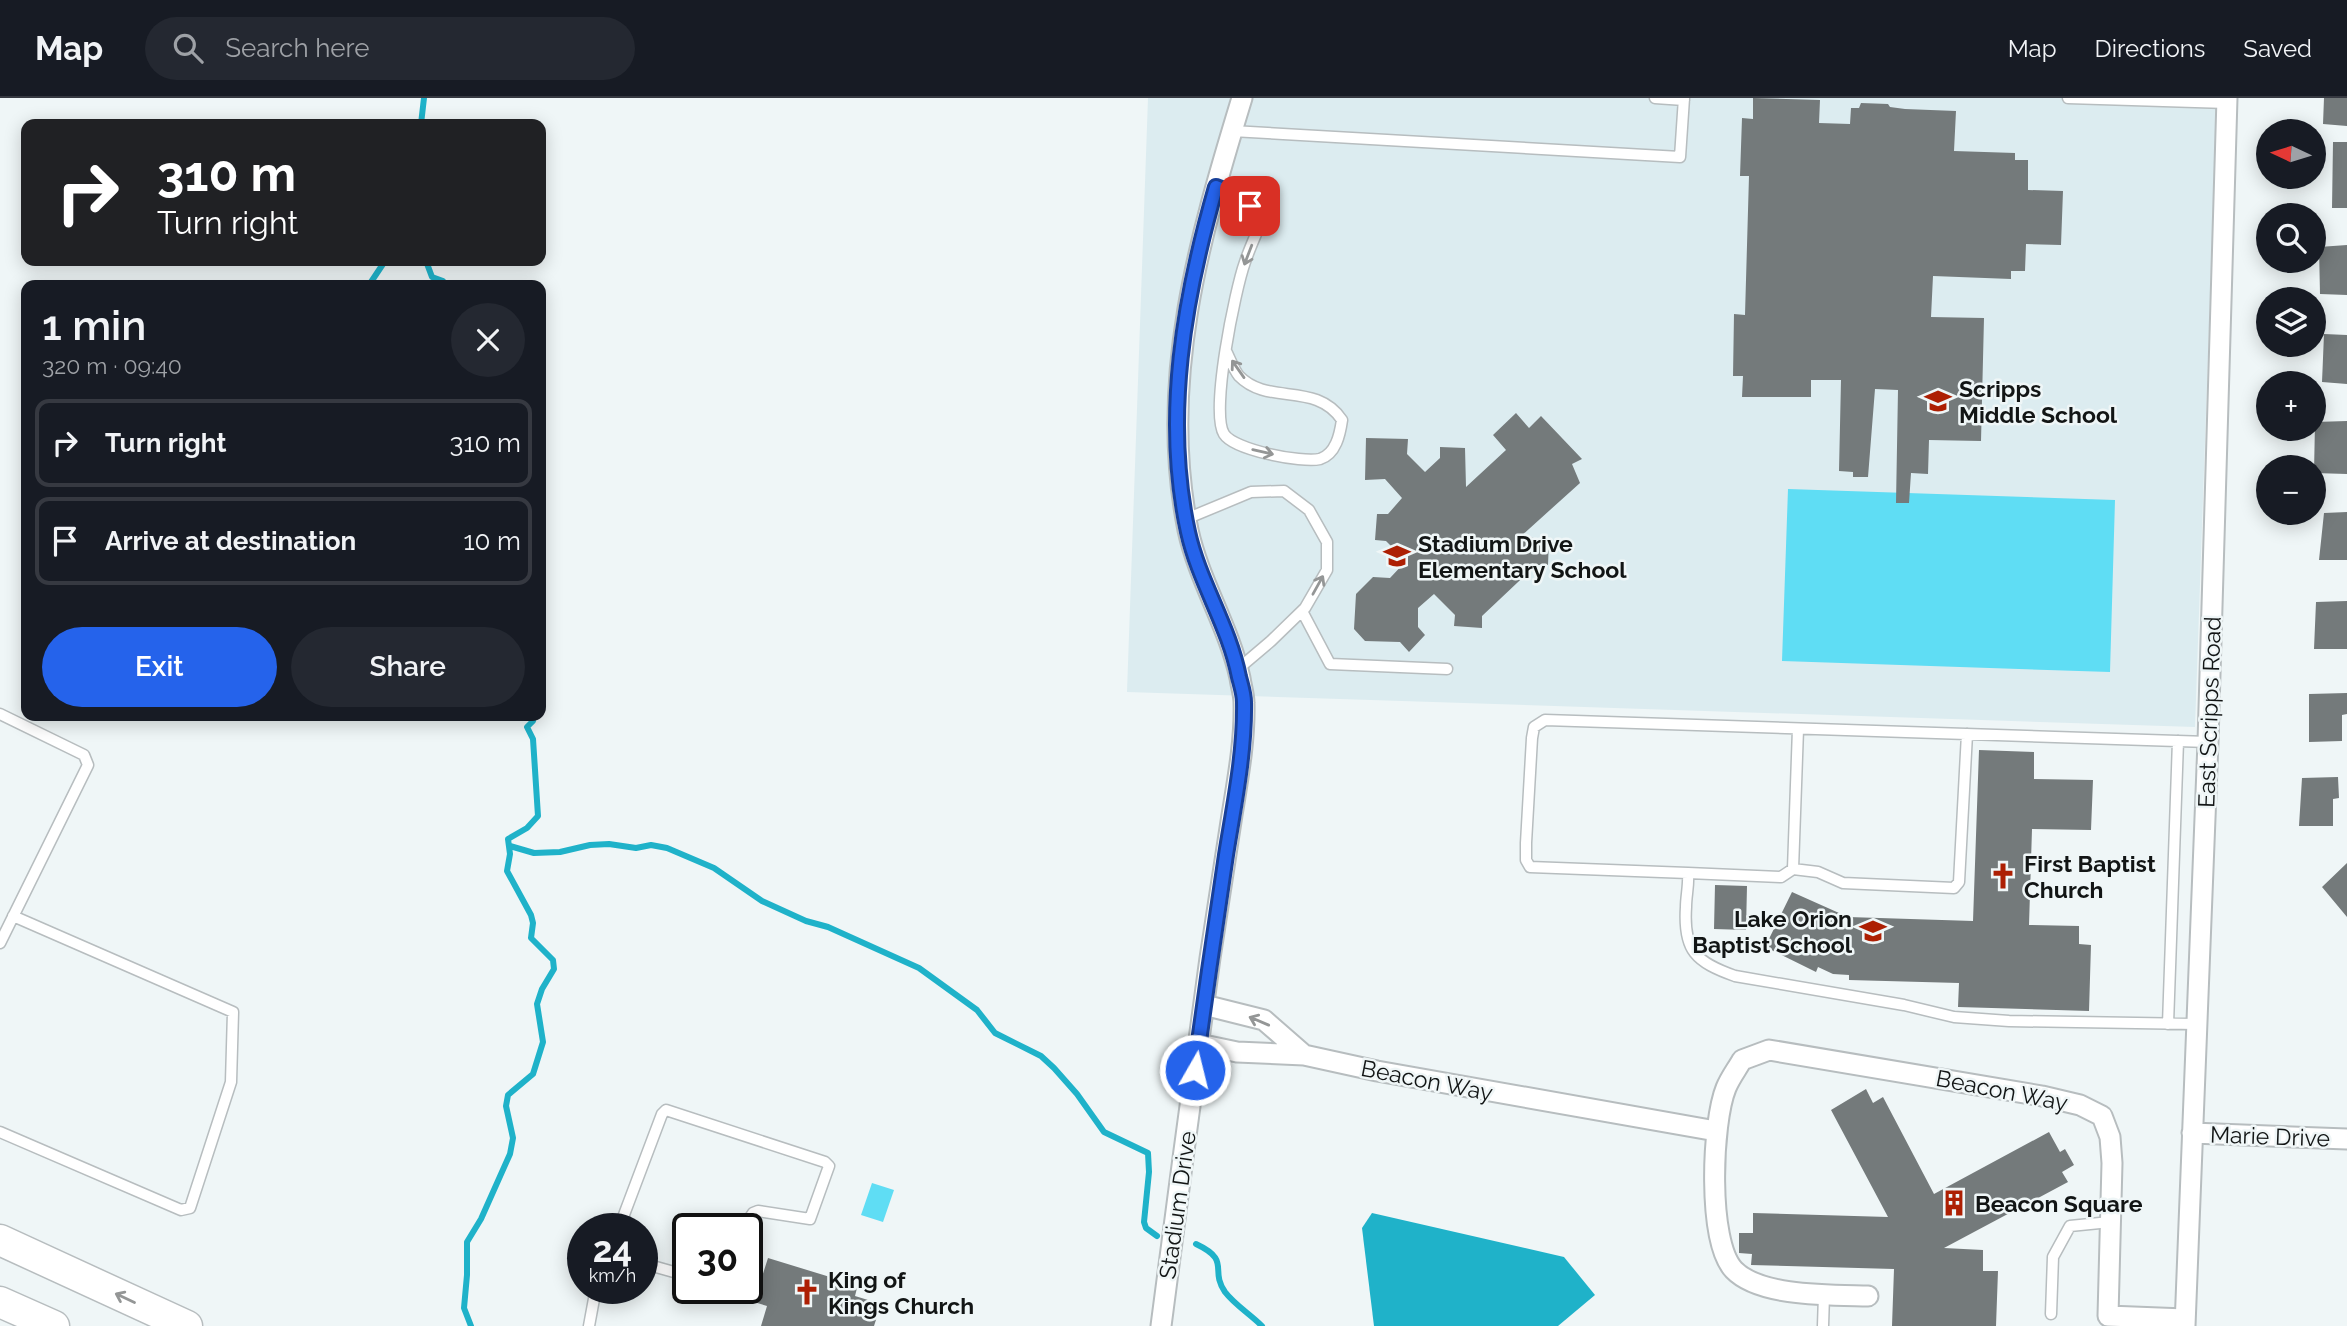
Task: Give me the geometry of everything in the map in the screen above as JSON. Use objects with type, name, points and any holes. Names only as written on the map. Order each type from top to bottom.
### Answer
[{"type":"main road","points":[[0,1241],[187,1326]]},
{"type":"main road","points":[[0,1302],[54,1326]]},
{"type":"street","name":"Stadium Drive","points":[[1161,1326],[1204,1005],[1240,768],[1245,700],[1234,653],[1211,598],[1186,519],[1178,446],[1181,344],[1199,248],[1242,98]]},
{"type":"street","name":"East Scripps Road","points":[[2185,1322],[2208,742],[2227,101]]},
{"type":"street","name":"Beacon Way","points":[[1204,1005],[1264,1020],[1304,1055]]},
{"type":"street","name":"Beacon Way","points":[[1199,1044],[1237,1052],[1304,1055],[1391,1074],[1716,1130]]},
{"type":"street","name":"Beacon Way","points":[[1868,1296],[1824,1295],[1763,1287],[1734,1270],[1722,1247],[1716,1216],[1716,1130],[1726,1088],[1742,1060],[1769,1050],[2042,1096],[2080,1105],[2102,1116],[2110,1137],[2107,1321],[2185,1322]]},
{"type":"street","name":"Marie Drive","points":[[2192,1133],[2347,1139]]},
{"type":"lane","points":[[1232,131],[1680,157],[1684,99],[1655,98]]},
{"type":"lane","points":[[2067,98],[2227,101]]},
{"type":"lane","points":[[1216,187],[1242,197],[1250,206],[1259,227],[1244,263],[1226,351],[1218,416],[1223,433],[1233,443],[1265,453],[1305,459],[1321,458],[1332,451],[1340,437],[1342,420],[1334,407],[1307,396],[1263,391],[1239,376],[1226,351]]},
{"type":"lane","points":[[1186,519],[1251,492],[1284,491],[1309,510],[1327,542],[1327,570],[1302,611],[1238,669]]},
{"type":"lane","points":[[1302,611],[1330,664],[1447,669]]},
{"type":"lane","points":[[0,714],[84,755],[88,765],[0,943]]},
{"type":"lane","points":[[1967,734],[1959,882],[1954,888],[1843,883],[1818,872],[1793,869],[1781,877],[1530,867],[1526,860],[1534,727],[1545,720],[1798,729],[1967,734],[2208,742]]},
{"type":"lane","points":[[1793,869],[1798,729]]},
{"type":"lane","points":[[2168,1024],[2178,741]]},
{"type":"lane","points":[[1688,873],[1685,908],[1687,940],[1696,956],[1709,967],[1735,976],[1904,1005],[1954,1017],[2009,1021],[2196,1024]]},
{"type":"lane","points":[[0,1132],[181,1210],[190,1208],[231,1082],[233,1012],[13,916]]},
{"type":"lane","points":[[625,1213],[662,1114],[666,1110],[829,1166],[810,1219],[758,1211],[753,1213]]},
{"type":"lane","points":[[2051,1314],[2053,1257],[2070,1226],[2110,1222]]},
{"type":"lane","points":[[1823,1326],[1824,1295]]},
{"type":"lane","points":[[589,1326],[593,1304]]},
{"type":"shaded area","name":"Scripps Middle School","points":[[1148,98],[2217,98],[2195,727],[1127,692]]},
{"type":"shaded area","points":[[1788,489],[2115,500],[2110,672],[1782,661]]},
{"type":"shaded area","points":[[872,1183],[894,1190],[883,1222],[861,1215]]},
{"type":"shaded area","points":[[1372,1213],[1564,1257],[1595,1295],[1558,1326],[1374,1326],[1362,1228]]},
{"type":"building","name":"Scripps Middle School","points":[[1753,98],[1820,100],[1819,123],[1850,124],[1851,108],[1859,108],[1861,103],[1888,104],[1890,107],[1905,109],[1956,111],[1954,151],[2015,153],[2015,160],[2028,160],[2028,190],[2063,191],[2061,245],[2026,244],[2025,271],[2011,271],[2011,279],[1933,276],[1931,317],[1984,318],[1981,441],[1929,440],[1928,474],[1911,473],[1909,503],[1896,503],[1898,390],[1875,389],[1868,477],[1853,477],[1853,472],[1839,471],[1841,380],[1811,380],[1811,397],[1742,397],[1743,376],[1733,376],[1734,314],[1745,315],[1749,176],[1740,176],[1742,118],[1753,119]]},
{"type":"building","points":[[2324,98],[2347,98],[2347,126],[2326,124],[2326,119],[2323,119]]},
{"type":"building","points":[[2333,142],[2347,142],[2347,208],[2332,208]]},
{"type":"building","points":[[2347,245],[2347,295],[2326,294],[2326,287],[2320,287],[2320,273],[2326,273],[2326,246]]},
{"type":"building","points":[[2326,334],[2347,335],[2347,384],[2326,382],[2326,371],[2322,371],[2323,357],[2326,357]]},
{"type":"building","points":[[1516,413],[1529,428],[1541,416],[1582,459],[1572,464],[1580,483],[1520,537],[1549,539],[1548,565],[1536,565],[1482,616],[1482,628],[1454,626],[1455,615],[1434,594],[1418,608],[1418,627],[1425,635],[1409,652],[1400,642],[1365,641],[1354,629],[1356,594],[1373,577],[1390,578],[1406,561],[1386,541],[1375,540],[1377,514],[1388,514],[1402,498],[1385,479],[1365,480],[1366,438],[1408,439],[1407,454],[1425,472],[1440,458],[1440,447],[1465,448],[1466,487],[1506,450],[1493,435]]},
{"type":"building","points":[[2347,421],[2347,474],[2326,473],[2326,455],[2314,455],[2315,441],[2326,441],[2326,422]]},
{"type":"building","points":[[2347,512],[2347,560],[2319,560],[2326,513]]},
{"type":"building","points":[[2347,601],[2347,649],[2314,649],[2316,602]]},
{"type":"building","points":[[2347,693],[2347,714],[2342,715],[2342,741],[2309,742],[2309,694]]},
{"type":"building","name":"First Baptist Church","points":[[1979,750],[2034,752],[2034,779],[2093,780],[2091,830],[2032,829],[2029,925],[2079,926],[2079,944],[2091,945],[2089,1011],[1958,1007],[1959,983],[1849,980],[1849,975],[1833,974],[1818,967],[1816,972],[1765,947],[1792,892],[1848,917],[1973,921]]},
{"type":"building","points":[[2338,777],[2339,798],[2333,799],[2333,826],[2299,826],[2302,778]]},
{"type":"building","points":[[2347,863],[2347,917],[2322,887]]},
{"type":"building","points":[[1715,885],[1747,886],[1746,930],[1714,929]]},
{"type":"building","name":"Beacon Square","points":[[1866,1089],[1873,1103],[1883,1097],[1934,1194],[2049,1132],[2060,1152],[2065,1149],[2074,1165],[2062,1172],[2068,1182],[1944,1248],[1983,1250],[1983,1271],[1998,1271],[1996,1326],[1892,1326],[1894,1269],[1751,1265],[1752,1254],[1739,1253],[1739,1233],[1753,1233],[1753,1213],[1888,1217],[1831,1110]]},
{"type":"building","name":"King of Kings Church","points":[[768,1258],[857,1288],[855,1296],[881,1304],[874,1326],[761,1326],[767,1306],[760,1304],[763,1304],[763,1274]]},
{"type":"waterway","points":[[422,119],[424,98]]},
{"type":"waterway","points":[[372,280],[382,266]]},
{"type":"waterway","points":[[428,266],[432,277],[440,280]]},
{"type":"waterway","points":[[471,1326],[464,1308],[467,1242],[481,1219],[510,1154],[513,1138],[506,1106],[508,1095],[533,1074],[543,1042],[537,1004],[554,969],[553,960],[531,938],[531,915],[507,871],[510,854],[508,839],[527,828],[538,816],[533,739],[527,727],[533,721]]},
{"type":"waterway","points":[[510,846],[534,853],[560,852],[609,844],[636,848],[651,845],[667,848],[714,868],[762,901],[919,968],[977,1010],[995,1033],[1041,1056],[1077,1094],[1104,1132],[1148,1153],[1144,1222],[1146,1228],[1157,1236]]},
{"type":"waterway","points":[[1196,1244],[1207,1250],[1217,1261],[1225,1292],[1262,1326]]},
{"type":"place","name":"Scripps Middle School","points":[[1938,401]]},
{"type":"place","name":"Stadium Drive Elementary School","points":[[1397,556]]},
{"type":"place","name":"First Baptist Church","points":[[2003,876]]},
{"type":"place","name":"Lake Orion Baptist School","points":[[1873,931]]},
{"type":"place","name":"Beacon Square","points":[[1954,1203]]},
{"type":"place","name":"King of Kings Church","points":[[807,1292]]},
{"type":"route","points":[[1195,1070],[1240,768],[1245,700],[1234,653],[1211,598],[1186,519],[1178,446],[1181,344],[1199,248],[1216,187],[1242,197],[1250,206]]}]
